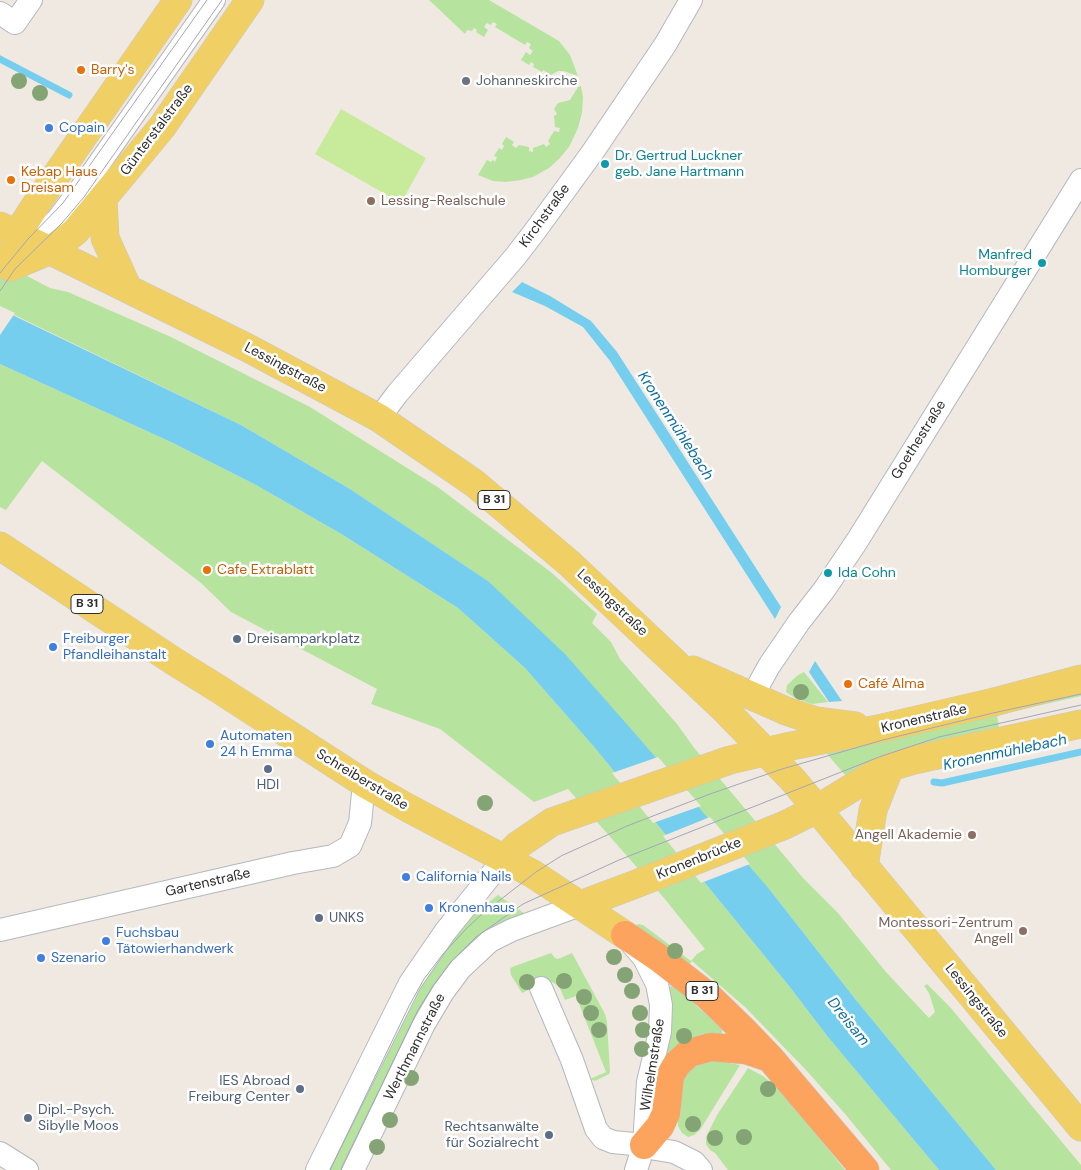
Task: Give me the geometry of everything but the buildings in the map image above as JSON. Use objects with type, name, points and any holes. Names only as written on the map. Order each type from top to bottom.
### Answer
[{"type":"highway","name":"B 31","points":[[625,935],[659,958],[708,996],[770,1058],[864,1170]]},
{"type":"highway","points":[[640,1157],[666,1114],[670,1076],[689,1053],[711,1047],[746,1050],[770,1058]]},
{"type":"main road","name":"Günterstalstraße","points":[[5,275],[26,238],[75,232],[162,127],[250,0]]},
{"type":"main road","points":[[5,275],[168,3]]},
{"type":"main road","points":[[104,199],[105,238],[128,289]]},
{"type":"main road","name":"Lessingstraße","points":[[26,238],[246,347],[380,418],[474,483],[569,563],[674,661],[793,780],[1081,1127]]},
{"type":"main road","name":"Schreiberstraße","points":[[0,546],[175,662],[364,783],[538,877],[580,905]]},
{"type":"main road","points":[[674,661],[786,711],[816,721],[878,730]]},
{"type":"main road","name":"Kronenstraße","points":[[764,751],[878,730],[1081,679]]},
{"type":"main road","points":[[817,809],[890,767],[914,760],[1081,724]]},
{"type":"main road","points":[[504,859],[518,845],[552,822],[730,760],[764,751]]},
{"type":"main road","points":[[864,867],[873,810],[890,767]]},
{"type":"main road","points":[[778,824],[793,780]]},
{"type":"main road","name":"Kronenbrücke","points":[[580,905],[639,883],[817,809]]},
{"type":"main road","points":[[538,877],[536,863],[541,849],[553,831],[573,814]]},
{"type":"main road","name":"B 31","points":[[580,905],[625,935]]},
{"type":"street","points":[[0,14],[15,23],[32,0]]},
{"type":"street","points":[[26,238],[58,219],[214,0]]},
{"type":"street","name":"Kirchstraße","points":[[380,418],[397,394],[515,257],[592,153],[655,60],[691,0]]},
{"type":"street","name":"Goethestraße","points":[[752,697],[769,666],[857,541],[1081,180]]},
{"type":"street","name":"Gartenstraße","points":[[0,930],[332,856],[350,846],[360,823],[364,783]]},
{"type":"street","points":[[317,1170],[410,983],[445,932],[504,859]]},
{"type":"street","name":"Werthmannstraße","points":[[352,1170],[424,1024],[443,992],[460,969],[490,941],[512,930],[580,905]]},
{"type":"street","name":"Wilhelmstraße","points":[[625,935],[644,958],[653,975],[657,984],[661,1005],[660,1032],[648,1082],[640,1157]]},
{"type":"street","points":[[540,988],[572,1060],[596,1129],[603,1138],[640,1157],[656,1149],[674,1152],[694,1162],[701,1170]]},
{"type":"street","points":[[0,1153],[28,1170]]},
{"type":"green space","points":[[429,0],[489,0],[559,41],[570,55],[578,76],[563,71],[558,71],[551,75],[533,67],[534,64],[531,62],[529,65],[521,60],[526,52],[530,55],[533,51],[529,48],[531,44],[527,42],[525,45],[495,27],[497,24],[493,22],[491,25],[487,23],[484,27],[488,30],[484,37],[476,32],[477,30],[474,28],[472,31],[467,30],[465,34]]},
{"type":"green space","points":[[581,86],[583,97],[582,113],[578,128],[569,147],[549,168],[533,177],[506,182],[493,181],[478,175],[487,160],[495,162],[497,157],[494,156],[499,148],[502,150],[504,146],[502,144],[506,137],[514,142],[512,145],[516,148],[519,145],[529,147],[529,151],[533,152],[533,148],[544,144],[546,147],[550,144],[548,141],[554,131],[559,132],[560,128],[555,127],[554,116],[557,114],[554,109],[558,103],[570,100],[578,87]]},
{"type":"green space","points":[[341,109],[426,158],[401,203],[315,154]]},
{"type":"green space","points":[[0,262],[50,288],[68,292],[171,337],[310,407],[439,488],[552,573],[597,614],[592,623],[611,642],[620,659],[677,724],[695,749],[803,878],[838,913],[886,972],[929,1018],[935,1012],[929,993],[924,986],[927,984],[950,1007],[1081,1165],[1081,1170],[996,1170],[856,1000],[770,890],[488,581],[350,489],[241,425],[0,308]]},
{"type":"green space","points":[[0,364],[173,443],[256,485],[343,535],[458,608],[525,668],[595,748],[789,986],[828,1037],[939,1170],[891,1170],[806,1070],[746,1008],[692,961],[690,964],[633,927],[638,924],[643,925],[691,961],[705,949],[664,898],[568,789],[534,802],[440,729],[371,704],[377,689],[231,612],[201,583],[42,461],[6,510],[0,507]]},
{"type":"green space","points":[[804,672],[828,702],[812,704],[795,698],[786,692],[787,685]]},
{"type":"green space","points":[[1081,686],[1081,696],[997,715],[999,728],[846,776],[821,747]]},
{"type":"green space","points":[[498,895],[528,916],[492,934],[346,1170],[325,1170],[406,1003],[478,903],[484,906]]},
{"type":"green space","points":[[551,953],[558,959],[572,953],[605,1014],[610,1072],[595,1081],[590,1079],[606,1072],[576,996],[565,1000],[559,986],[548,980],[522,993],[511,975],[510,969],[512,967]]},
{"type":"green space","points":[[672,986],[677,988],[722,1029],[722,1034],[655,1077],[668,988]]},
{"type":"green space","points":[[718,1061],[740,1065],[700,1130],[688,1137],[682,1133],[678,1126],[677,1079],[696,1062]]},
{"type":"green space","points":[[748,1068],[763,1076],[782,1092],[845,1170],[728,1170],[706,1144],[706,1137],[717,1115]]},
{"type":"water","points":[[522,282],[550,296],[591,321],[617,352],[781,607],[775,619],[610,361],[583,327],[545,306],[512,292]]},
{"type":"water","name":"Dreisam","points":[[0,309],[241,425],[350,489],[488,581],[565,654],[770,890],[856,1000],[996,1170],[939,1170],[828,1037],[789,986],[595,748],[525,668],[458,608],[343,535],[256,485],[173,443],[0,364]]},
{"type":"water","points":[[815,661],[842,701],[829,702],[809,672]]},
{"type":"pier","points":[[0,306],[15,313],[0,335]]},
{"type":"pier","points":[[658,757],[701,806],[653,823],[612,773]]},
{"type":"pier","points":[[710,817],[750,864],[701,883],[663,836]]},
{"type":"waterway","name":"Kronenmühlebach","points":[[0,59],[69,95]]},
{"type":"waterway","name":"Kronenmühlebach","points":[[934,782],[942,783],[1081,752]]},
{"type":"tram line","points":[[0,273],[28,239],[63,203],[207,0]]},
{"type":"tram line","points":[[0,291],[15,269],[62,223],[84,197],[222,0]]},
{"type":"tram line","points":[[330,1170],[409,1006],[424,979],[443,954],[482,914],[536,872],[561,856],[627,826],[782,769],[883,740],[1081,694]]},
{"type":"tram line","points":[[341,1170],[418,1010],[433,986],[451,962],[476,937],[523,904],[619,860],[879,757],[939,737],[1081,705]]},
{"type":"place","name":"Barry's","points":[[81,70]]},
{"type":"place","name":"Johanneskirche","points":[[466,81]]},
{"type":"place","name":"Copain","points":[[49,128]]},
{"type":"place","name":"Dr. Gertrud Luckner geb. Jane Hartmann","points":[[605,164]]},
{"type":"place","name":"Kebap Haus Dreisam","points":[[11,180]]},
{"type":"place","name":"Lessing-Realschule","points":[[371,201]]},
{"type":"place","name":"Manfred Homburger","points":[[1042,263]]},
{"type":"place","name":"Cafe Extrablatt","points":[[207,570]]},
{"type":"place","name":"Ida Cohn","points":[[828,573]]},
{"type":"place","name":"Dreisamparkplatz","points":[[237,639]]},
{"type":"place","name":"Freiburger Pfandleihanstalt","points":[[53,647]]},
{"type":"place","name":"Café Alma","points":[[848,684]]},
{"type":"place","name":"Automaten 24 h Emma","points":[[210,744]]},
{"type":"place","name":"HDI","points":[[268,769]]},
{"type":"place","name":"Angell Akademie","points":[[972,835]]},
{"type":"place","name":"California Nails","points":[[406,877]]},
{"type":"place","name":"Kronenhaus","points":[[429,908]]},
{"type":"place","name":"UNKS","points":[[319,918]]},
{"type":"place","name":"Montessori-Zentrum Angell","points":[[1023,931]]},
{"type":"place","name":"Fuchsbau Tätowierhandwerk","points":[[106,941]]},
{"type":"place","name":"Szenario","points":[[41,958]]},
{"type":"place","name":"IES Abroad Freiburg Center","points":[[300,1089]]},
{"type":"place","name":"Dipl.-Psych. Sibylle Moos","points":[[28,1118]]},
{"type":"place","name":"Rechtsanwälte für Sozialrecht","points":[[549,1135]]}]
